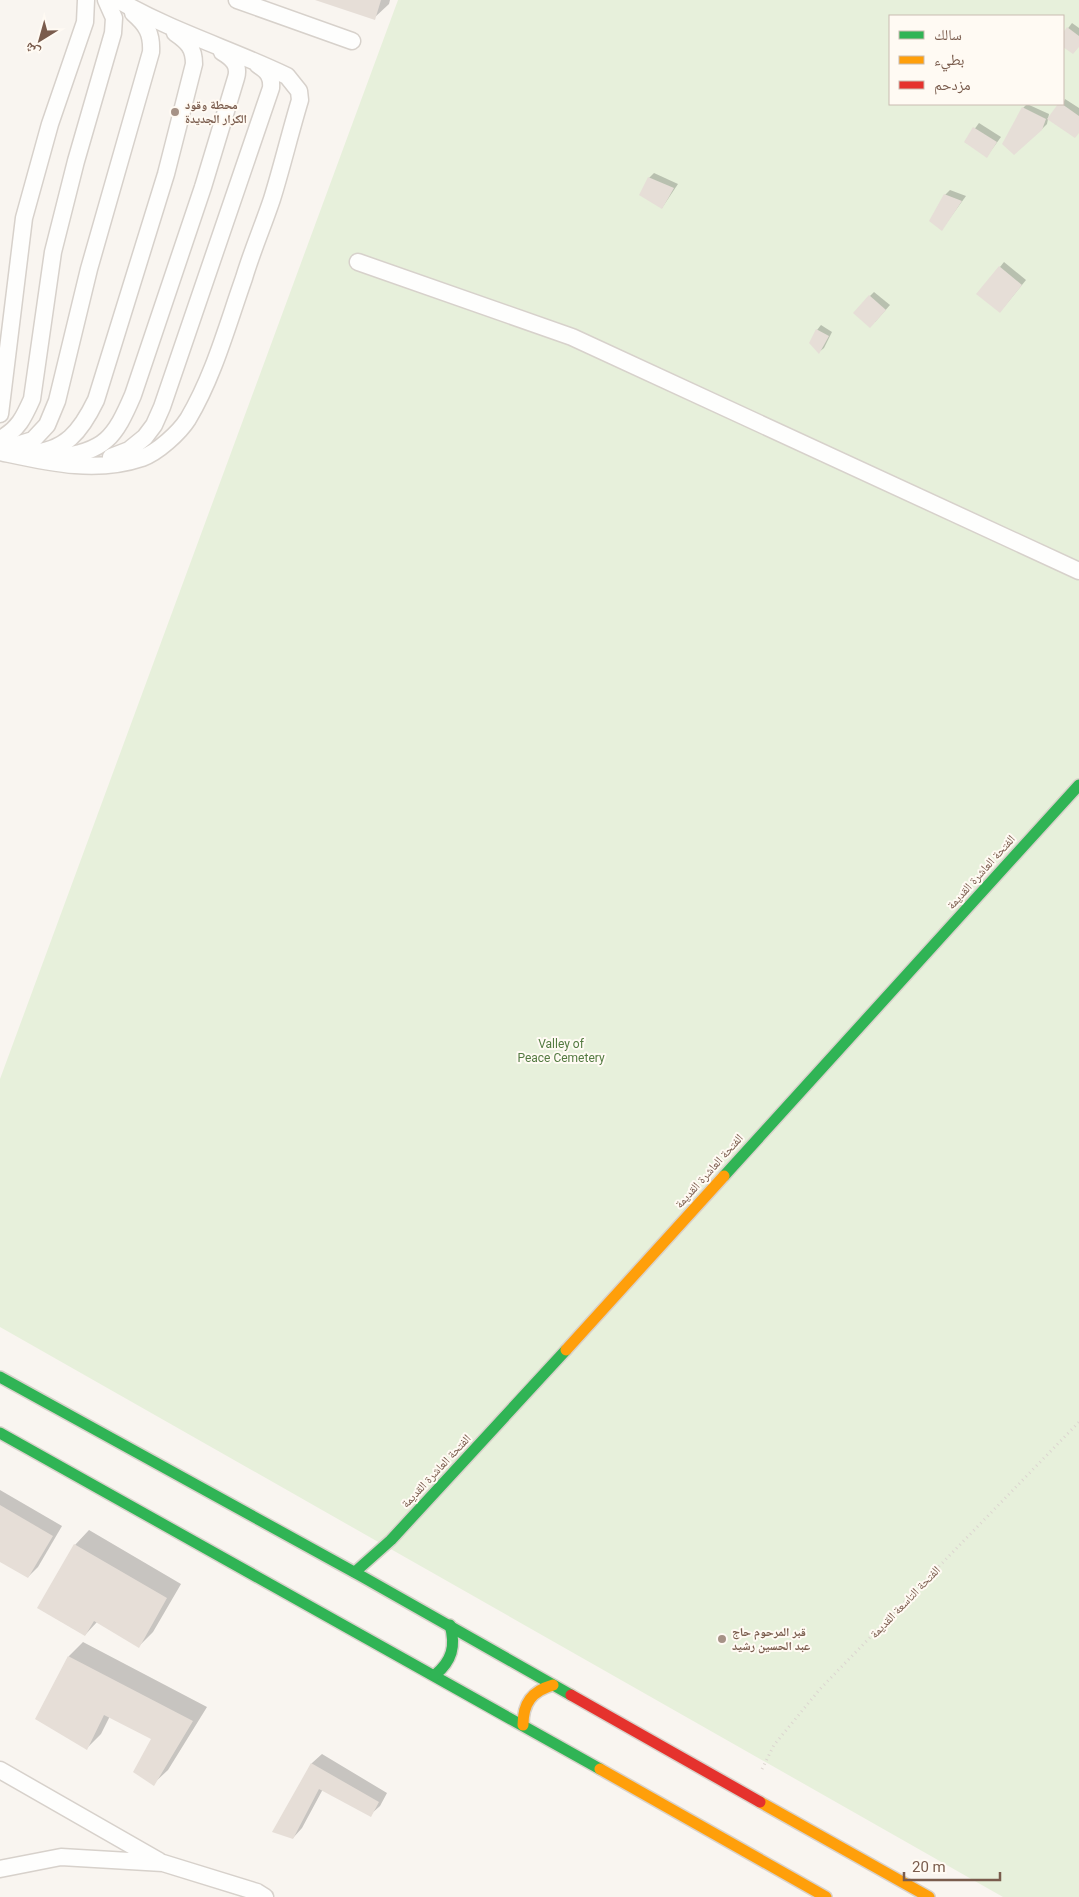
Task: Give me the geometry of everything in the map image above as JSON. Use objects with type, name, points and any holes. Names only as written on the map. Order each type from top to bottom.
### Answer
[{"type":"street","name":"الفتحة العاشرة القديمة","points":[[355,1572],[391,1540],[440,1487],[1079,785]]},
{"type":"street","points":[[0,1377],[355,1572],[929,1897]]},
{"type":"street","points":[[0,1433],[523,1725],[826,1897]]},
{"type":"street","points":[[435,1676],[444,1669],[452,1654],[453,1636],[450,1626]]},
{"type":"street","points":[[523,1725],[522,1716],[529,1698],[544,1687],[553,1685]]},
{"type":"lane","points":[[0,414],[24,218],[50,124],[85,22],[86,0]]},
{"type":"lane","points":[[0,439],[11,433],[22,419],[32,399],[52,252],[113,33],[114,18],[106,0]]},
{"type":"lane","points":[[3,452],[57,464],[106,466],[144,457],[170,440],[187,421],[202,392],[225,337],[243,279],[272,198],[300,100],[299,90],[288,76],[161,23],[118,0]]},
{"type":"lane","points":[[3,452],[33,440],[47,425],[57,401],[92,260],[152,52],[152,40],[148,29],[138,17],[118,0]]},
{"type":"lane","points":[[237,0],[352,40]]},
{"type":"lane","points":[[3,452],[43,453],[64,443],[86,421],[96,400],[166,174],[194,64],[194,53],[187,43],[161,23]]},
{"type":"lane","points":[[35,459],[72,456],[95,449],[112,435],[121,422],[133,395],[203,187],[236,78],[237,66],[232,58],[215,46]]},
{"type":"lane","points":[[90,466],[129,450],[154,425],[162,407],[271,88],[272,80],[269,74],[261,66],[248,59]]},
{"type":"lane","points":[[358,262],[572,337],[1079,571]]},
{"type":"lane","points":[[0,1770],[163,1863],[257,1892],[265,1897]]},
{"type":"lane","points":[[0,1869],[61,1857],[163,1863]]},
{"type":"path","name":"الفتحة التاسعة القديمة","points":[[749,1795],[774,1745],[820,1690],[1079,1422]]},
{"type":"green space","name":"Valley of Peace Cemetery","points":[[398,0],[1079,0],[1079,1897],[1003,1897],[0,1327],[0,1079]]},
{"type":"building","points":[[315,0],[381,0],[375,20]]},
{"type":"building","points":[[1067,27],[1079,36],[1079,47],[1073,54],[1064,48],[1064,32]]},
{"type":"building","points":[[1057,105],[1063,105],[1079,116],[1079,133],[1075,138],[1047,119]]},
{"type":"building","points":[[1022,107],[1046,119],[1042,130],[1014,155],[1002,144]]},
{"type":"building","points":[[973,127],[997,142],[987,158],[964,142]]},
{"type":"building","points":[[648,177],[674,188],[662,209],[639,195]]},
{"type":"building","points":[[944,194],[962,201],[942,231],[929,221]]},
{"type":"building","points":[[999,266],[1022,285],[1000,313],[976,294]]},
{"type":"building","points":[[869,295],[886,310],[870,328],[853,313]]},
{"type":"building","points":[[816,329],[829,336],[819,354],[809,343]]},
{"type":"building","points":[[0,1505],[53,1536],[28,1578],[0,1562]]},
{"type":"building","points":[[74,1544],[167,1598],[139,1648],[94,1621],[85,1636],[37,1608]]},
{"type":"building","points":[[68,1656],[193,1721],[154,1786],[133,1772],[151,1739],[104,1715],[87,1750],[35,1719]]},
{"type":"building","points":[[311,1763],[379,1802],[371,1817],[319,1789],[293,1839],[272,1832]]},
{"type":"traffic: fast","points":[[724,1176],[1079,785]]},
{"type":"traffic: fast","points":[[355,1572],[391,1540],[566,1350]]},
{"type":"traffic: fast","points":[[0,1377],[363,1577],[571,1695]]},
{"type":"traffic: fast","points":[[0,1433],[600,1769]]},
{"type":"traffic: fast","points":[[435,1675],[441,1670],[451,1653],[453,1640],[450,1625]]},
{"type":"traffic: slow","points":[[566,1350],[724,1176]]},
{"type":"traffic: slow","points":[[523,1725],[523,1717],[530,1699],[534,1694],[553,1685]]},
{"type":"traffic: slow","points":[[600,1769],[826,1897]]},
{"type":"traffic: slow","points":[[760,1802],[929,1897]]},
{"type":"traffic: jam","points":[[571,1695],[760,1802]]},
{"type":"place","name":"محطة وقود الكرار الجديدة","points":[[175,112]]},
{"type":"place","name":"قبر المرحوم حاج عبد الحسين رشيد","points":[[722,1639]]}]
